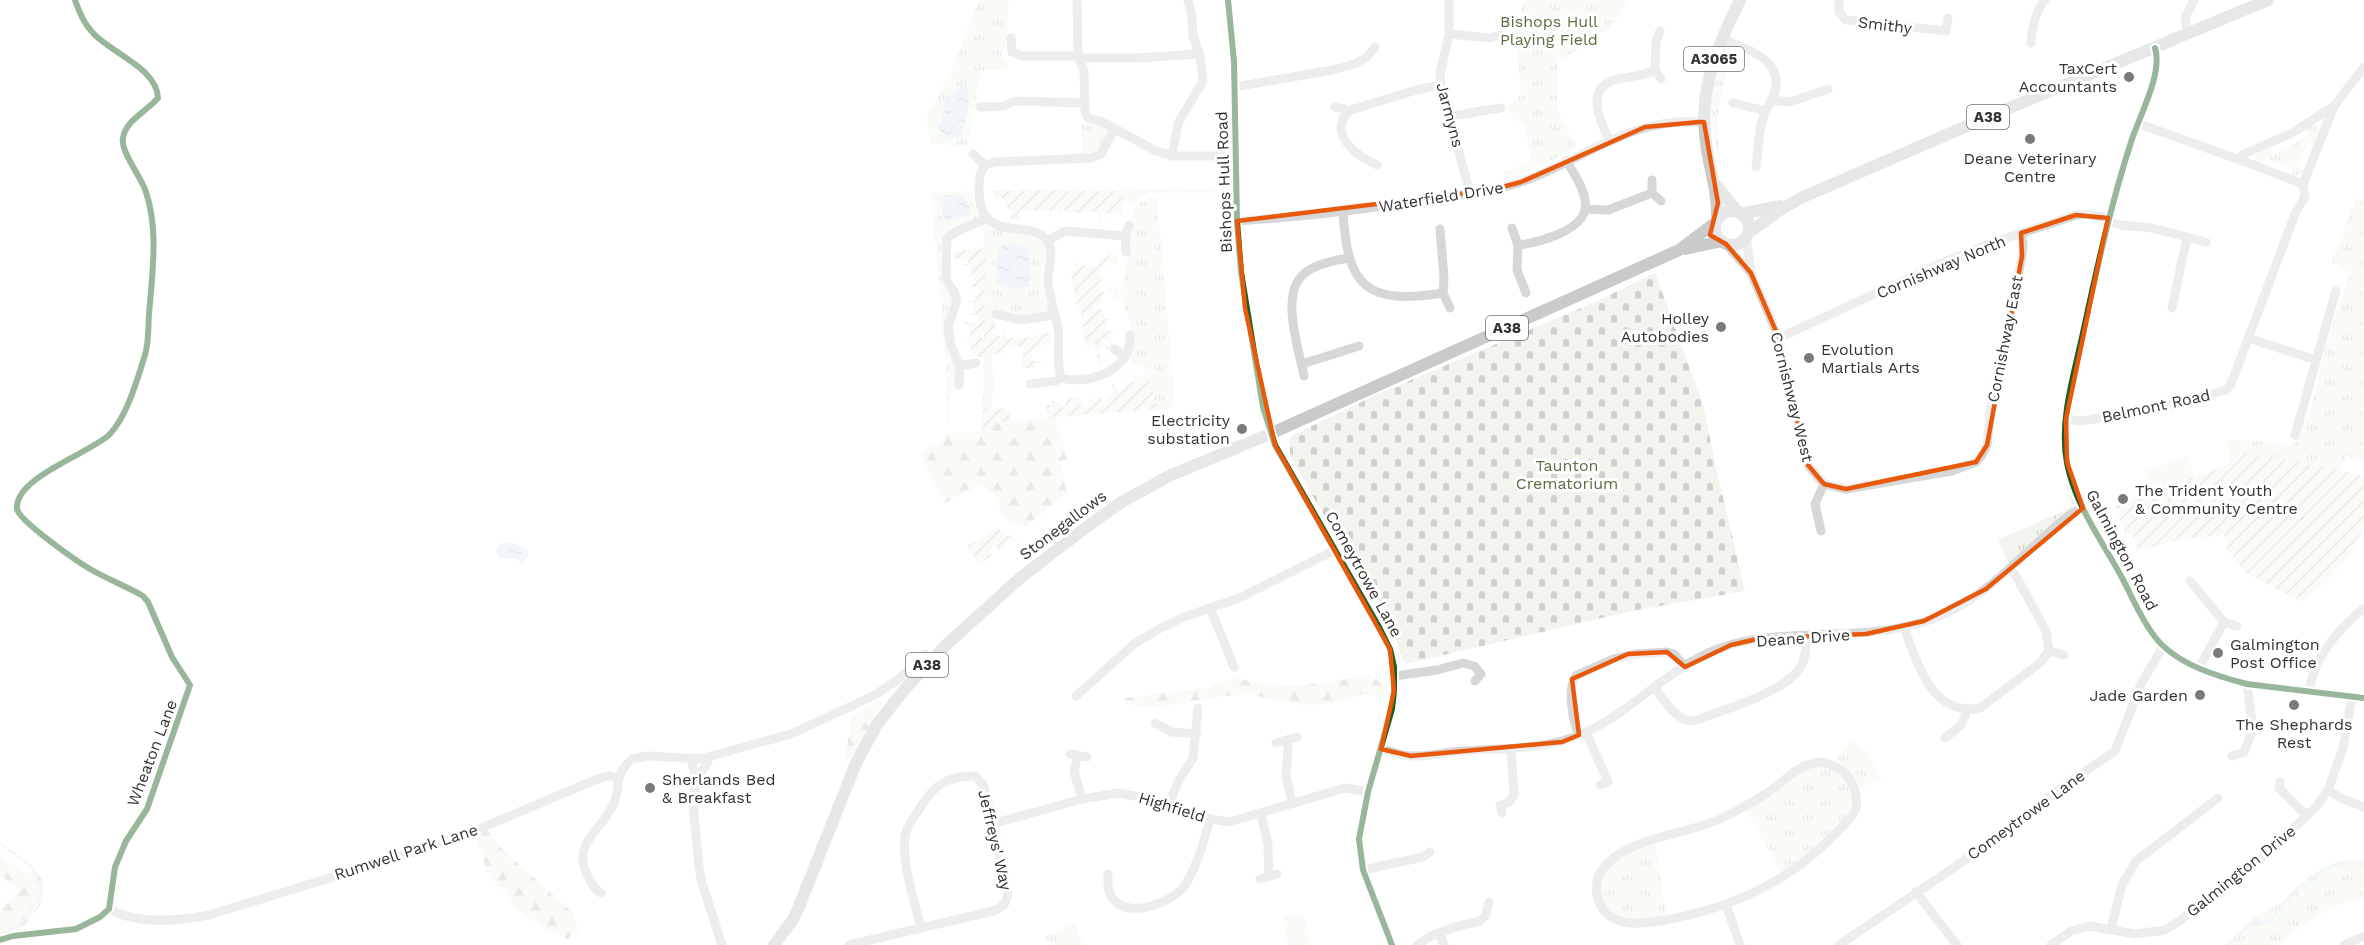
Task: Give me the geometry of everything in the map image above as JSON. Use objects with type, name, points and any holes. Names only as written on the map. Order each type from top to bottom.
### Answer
[{"type":"main road","name":"A3065","points":[[1716,221],[1715,184],[1707,151],[1704,122],[1705,90],[1721,38],[1740,0]]},
{"type":"main road","name":"A38","points":[[1272,433],[1679,250],[1727,212],[1760,211],[1790,203],[1990,116],[2268,0]]},
{"type":"main road","name":"A3065","points":[[1715,184],[1739,213]]},
{"type":"main road","name":"A38","points":[[1679,250],[1724,243],[1738,244],[1790,203]]},
{"type":"main road","points":[[1739,213],[1748,222],[1747,235]]},
{"type":"main road","points":[[1716,221],[1715,231],[1724,243]]},
{"type":"main road","name":"Stonegallows","points":[[774,945],[798,909],[857,761],[899,685],[1020,578],[1116,506],[1169,476],[1272,433]]},
{"type":"street","name":"Wheaton Lane","points":[[75,0],[84,22],[94,35],[149,77],[158,90],[158,98],[125,130],[122,144],[146,191],[148,201],[153,269],[148,337],[145,354],[127,404],[112,431],[101,442],[57,464],[34,482],[20,499],[17,508],[21,516],[33,527],[76,560],[143,596],[148,602],[172,657],[190,685],[147,809],[126,841],[115,867],[109,909]]},
{"type":"street","points":[[1077,0],[1079,57],[1084,71],[1084,103],[1088,118],[1103,122],[1154,150],[1172,156],[1235,156]]},
{"type":"street","points":[[1172,156],[1180,118],[1203,81],[1188,0]]},
{"type":"street","name":"Bishops Hull Road","points":[[1228,0],[1235,87],[1237,221],[1245,308],[1263,407],[1272,433]]},
{"type":"street","name":"Jarmyns","points":[[1449,0],[1449,34],[1440,74],[1441,85],[1470,193]]},
{"type":"street","name":"Smithy","points":[[1839,0],[1839,12],[1846,20],[1946,32]]},
{"type":"street","points":[[2031,43],[2027,29],[2039,6],[2046,0]]},
{"type":"street","points":[[2188,34],[2185,18],[2194,0]]},
{"type":"street","points":[[1946,43],[1948,18]]},
{"type":"street","points":[[1660,31],[1653,41],[1655,70],[1661,79]]},
{"type":"street","points":[[1449,34],[1493,39]]},
{"type":"street","points":[[1011,38],[1009,55],[1136,58],[1199,54]]},
{"type":"street","points":[[1721,38],[1767,61],[1775,75],[1776,86],[1760,130],[1757,163],[1768,159]]},
{"type":"street","points":[[1235,87],[1355,64],[1367,57],[1375,47]]},
{"type":"street","name":"Galmington Road","points":[[2155,48],[2156,72],[2137,123],[2108,220],[2066,419],[2064,441],[2072,482],[2083,508],[2150,629],[2164,645],[2199,668],[2247,684],[2364,698]]},
{"type":"street","points":[[2240,160],[2242,155],[2292,133],[2334,106],[2364,67]]},
{"type":"street","points":[[1609,140],[1596,110],[1598,93],[1603,86],[1612,81],[1639,76],[1655,70]]},
{"type":"street","points":[[1377,165],[1349,148],[1344,140],[1342,127],[1345,114],[1416,90],[1441,85]]},
{"type":"street","points":[[1772,100],[1790,102],[1821,88]]},
{"type":"street","points":[[980,107],[999,111],[1015,101],[1084,103]]},
{"type":"street","points":[[1738,106],[1766,111]]},
{"type":"street","name":"Belmont Road","points":[[2066,419],[2081,421],[2105,417],[2171,405],[2226,390],[2231,384],[2284,241],[2305,197],[2303,184],[2334,106]]},
{"type":"street","points":[[1335,107],[1348,112]]},
{"type":"street","points":[[1450,116],[1495,111]]},
{"type":"street","name":"Waterfield Drive","points":[[1237,221],[1343,211],[1470,193],[1521,182],[1609,140],[1645,127],[1664,123],[1704,122]]},
{"type":"street","points":[[2137,123],[2303,184]]},
{"type":"street","points":[[1061,378],[1058,331],[1048,285],[1051,253],[1047,241],[1034,231],[1000,227],[987,218],[980,203],[979,175],[986,165],[995,162],[1095,158],[1102,152],[1115,128]]},
{"type":"street","points":[[1366,160],[1370,150]]},
{"type":"street","points":[[973,154],[986,165]]},
{"type":"street","points":[[1518,245],[1530,244],[1578,224],[1586,209],[1579,183],[1566,160]]},
{"type":"street","points":[[1652,180],[1652,193],[1660,201]]},
{"type":"street","points":[[1586,209],[1608,210],[1652,193]]},
{"type":"street","points":[[1343,211],[1349,258],[1357,276],[1365,285],[1388,297],[1415,298],[1443,294]]},
{"type":"street","name":"Cornishway North","points":[[1779,338],[1944,262],[2076,215],[2087,214],[2121,225],[2152,228],[2206,242]]},
{"type":"street","points":[[959,385],[960,366],[951,345],[948,326],[957,301],[946,279],[947,241],[952,233],[970,228],[987,218]]},
{"type":"street","points":[[1126,252],[1125,236],[1129,225]]},
{"type":"street","points":[[1512,228],[1518,245],[1516,261],[1523,273],[1526,293]]},
{"type":"street","points":[[1440,229],[1443,294],[1450,308]]},
{"type":"street","points":[[2290,230],[2300,234]]},
{"type":"street","points":[[1047,241],[1065,231],[1125,236]]},
{"type":"street","name":"Cornishway East","points":[[1824,484],[1846,489],[1857,488],[1952,471],[1976,462],[1983,455],[1987,445],[1991,406],[2022,256],[2024,243],[2021,233]]},
{"type":"street","name":"Cornishway West","points":[[1747,235],[1751,273],[1779,338],[1808,465],[1824,484]]},
{"type":"street","points":[[2172,308],[2187,237]]},
{"type":"street","points":[[1429,242],[1441,241]]},
{"type":"street","name":"Cornishway West","points":[[1724,243],[1751,273]]},
{"type":"street","points":[[1304,376],[1293,319],[1293,294],[1298,281],[1312,268],[1349,258]]},
{"type":"street","points":[[2294,427],[2336,291]]},
{"type":"street","points":[[996,314],[1020,320],[1055,315]]},
{"type":"street","points":[[1030,384],[1056,381],[1061,378],[1074,380],[1101,376],[1114,369],[1125,357],[1129,348],[1130,335]]},
{"type":"street","points":[[2248,338],[2316,360]]},
{"type":"street","points":[[1341,340],[1344,351]]},
{"type":"street","points":[[1302,364],[1359,346]]},
{"type":"street","points":[[1114,349],[1125,357]]},
{"type":"street","points":[[960,366],[976,363]]},
{"type":"street","name":"Comeytrowe Lane","points":[[1272,433],[1275,445],[1390,650],[1395,676],[1392,709],[1368,792],[1359,839],[1364,870],[1392,945]]},
{"type":"street","points":[[1821,531],[1815,504],[1824,484]]},
{"type":"street","name":"Deane Drive","points":[[1381,748],[1411,756],[1539,747],[1562,742],[1583,734],[1685,667],[1731,645],[1762,638],[1866,634],[1904,628],[1946,613],[1986,589],[2052,530],[2083,508]]},
{"type":"street","points":[[1076,696],[1092,687],[1134,644],[1176,621],[1239,598],[1335,550]]},
{"type":"street","points":[[1904,628],[1924,676],[1935,695],[1947,704],[1967,711],[1980,708],[2040,663],[2049,651],[2046,631],[2016,576],[2009,569]]},
{"type":"street","points":[[2196,584],[2224,622],[2237,626]]},
{"type":"street","points":[[1210,608],[1232,663],[1221,662]]},
{"type":"street","points":[[2309,692],[2321,653],[2336,634],[2364,608]]},
{"type":"street","points":[[2199,668],[2224,622]]},
{"type":"street","points":[[1655,688],[1681,718],[1691,722],[1697,720],[1753,699],[1783,684],[1799,671],[1803,662],[1807,637]]},
{"type":"street","name":"Comeytrowe Lane","points":[[1839,945],[1968,858],[2061,788],[2115,751],[2141,684],[2164,645]]},
{"type":"street","points":[[2049,651],[2064,655]]},
{"type":"street","points":[[1608,782],[1583,734],[1575,726],[1572,679],[1613,659],[1637,654],[1667,652],[1674,654],[1685,667]]},
{"type":"street","name":"Stonegallows","points":[[691,759],[707,758],[790,735],[899,685],[925,654]]},
{"type":"street","points":[[1395,676],[1437,670],[1463,663],[1474,666],[1482,678]]},
{"type":"street","points":[[2232,756],[2244,752],[2252,735],[2247,684]]},
{"type":"street","name":"Galmington Drive","points":[[2050,945],[2064,941],[2071,931],[2090,926],[2145,934],[2172,927],[2254,865],[2307,816],[2328,790],[2343,748],[2352,697]]},
{"type":"street","points":[[1169,804],[1179,780],[1193,758],[1198,708]]},
{"type":"street","points":[[1945,738],[1961,725],[1967,711]]},
{"type":"street","points":[[1153,722],[1172,732],[1197,734]]},
{"type":"street","points":[[1276,743],[1297,737]]},
{"type":"street","points":[[1287,740],[1286,775],[1292,803]]},
{"type":"street","points":[[1500,805],[1508,803],[1514,795],[1511,749]]},
{"type":"street","points":[[1078,756],[1074,771],[1082,799]]},
{"type":"street","points":[[601,893],[594,889],[584,868],[582,857],[589,840],[613,806],[618,778],[629,762],[639,757],[691,759],[696,780],[693,804],[699,867],[722,944]]},
{"type":"street","points":[[696,780],[708,762],[707,758]]},
{"type":"street","points":[[1809,763],[1833,764],[1841,769],[1852,782],[1857,802],[1856,810],[1848,820],[1826,844],[1786,875],[1726,905],[1658,921],[1625,923],[1614,920],[1604,911],[1598,899],[1596,887],[1604,867],[1618,854],[1735,812],[1768,793],[1809,763]]},
{"type":"street","name":"Rumwell Park Lane","points":[[109,909],[145,920],[188,919],[209,915],[450,841],[600,778],[608,776],[618,778]]},
{"type":"street","name":"Jeffreys' Way","points":[[849,945],[921,928],[993,910],[1004,905],[1008,898],[1007,888],[984,786],[975,776],[947,781],[933,788],[907,828],[904,841],[907,865],[921,928]]},
{"type":"street","points":[[2277,787],[2307,816]]},
{"type":"street","name":"Highfield","points":[[992,824],[1082,799],[1119,793],[1169,804],[1210,819],[1229,822],[1345,788],[1368,792]]},
{"type":"street","points":[[2328,790],[2364,807]]},
{"type":"street","points":[[2111,929],[2122,885],[2136,861],[2212,800]]},
{"type":"street","points":[[1261,813],[1268,844],[1269,876]]},
{"type":"street","points":[[1108,874],[1108,888],[1113,900],[1119,904],[1138,908],[1172,898],[1188,882],[1210,819]]},
{"type":"street","points":[[1364,870],[1425,852]]},
{"type":"street","points":[[1916,892],[1957,945]]},
{"type":"street","points":[[1417,945],[1455,927],[1473,924],[1486,915],[1488,902]]},
{"type":"street","points":[[1726,905],[1740,945]]},
{"type":"street","points":[[0,940],[76,929],[100,917],[109,909]]},
{"type":"street","points":[[1486,915],[1496,921]]},
{"type":"street","points":[[1439,933],[1444,945]]},
{"type":"street","points":[[2344,945],[2364,936]]},
{"type":"highlighted area","points":[[1704,122],[1718,203],[1710,235],[1726,244],[1751,273],[1779,338],[1808,465],[1824,484],[1846,489],[1976,462],[1987,445],[2022,256],[2021,233],[2076,215],[2108,218],[2066,419],[2067,462],[2083,508],[1986,589],[1924,621],[1866,634],[1762,638],[1731,645],[1685,667],[1667,652],[1628,654],[1572,679],[1579,735],[1562,742],[1411,756],[1381,749],[1394,691],[1390,649],[1275,445],[1245,308],[1237,221],[1491,190],[1521,182],[1645,127]]},
{"type":"green space","points":[[979,0],[1009,0],[1006,45],[1001,54],[1007,62],[1007,69],[981,71],[981,77],[977,81],[976,102],[980,104],[972,112],[971,134],[967,145],[930,144],[927,118],[953,67]],"holes":[[[959,86],[970,92],[963,131],[940,129],[949,97]]]},
{"type":"green space","name":"Bishops Hull Playing Field","points":[[1522,0],[1627,0],[1616,21],[1610,25],[1609,31],[1585,37],[1579,50],[1558,60],[1557,95],[1560,116],[1577,148],[1507,179],[1504,172],[1529,163],[1531,160],[1525,124],[1514,118],[1508,106],[1516,101],[1521,93],[1517,44],[1504,36],[1504,33],[1522,15]]},
{"type":"green space","points":[[1728,49],[1731,50],[1717,119],[1720,158],[1717,157],[1715,146],[1711,102],[1717,70],[1722,56]]},
{"type":"green space","points":[[1081,124],[1103,125],[1107,130],[1101,148],[1094,154],[1081,155]]},
{"type":"green space","points":[[2315,124],[2319,127],[2320,132],[2314,146],[2308,144],[2298,168],[2304,170],[2300,175],[2292,176],[2294,169],[2265,158],[2262,164],[2255,161],[2254,157],[2257,154],[2270,148],[2273,154],[2309,136],[2305,130]]},
{"type":"green space","points":[[1166,189],[1230,191],[1229,193],[1152,193],[1143,195],[1135,203],[1123,202],[1123,191]]},
{"type":"green space","points":[[972,191],[973,202],[981,218],[944,238],[953,298],[945,321],[957,367],[955,386],[950,399],[949,424],[947,424],[946,365],[931,193]],"holes":[[[946,194],[967,199],[971,209],[966,217],[950,221],[943,220],[941,197]]]},
{"type":"green space","points":[[993,191],[1123,191],[1122,213],[1112,213],[1111,223],[1110,213],[1101,212],[1099,223],[1098,212],[1065,213],[1065,210],[1062,210],[1060,217],[1060,210],[1051,210],[1049,219],[1049,210],[1039,210],[1038,219],[1037,210],[1020,210],[1020,220],[1011,220],[1011,210],[1008,210],[1005,200],[1001,197],[995,199]]},
{"type":"green space","points":[[1150,197],[1157,197],[1175,407],[1158,409],[1142,363],[1136,365],[1131,360],[1133,335],[1123,297],[1113,298],[1113,292],[1109,292],[1110,287],[1118,287],[1119,291],[1123,290],[1133,215],[1136,207]]},
{"type":"green space","points":[[2356,198],[2364,201],[2364,461],[2346,456],[2341,470],[2244,453],[2230,455],[2226,440],[2268,441],[2292,447],[2302,424],[2309,417],[2324,352],[2349,274],[2331,262]]},
{"type":"green space","points":[[985,223],[1000,230],[1028,234],[1042,241],[1047,253],[1041,268],[1045,287],[1043,290],[1050,312],[1026,317],[998,317],[993,323],[984,320],[986,249],[980,248],[984,247],[984,234],[979,227]],"holes":[[[1004,244],[1022,245],[1029,250],[1031,277],[1023,288],[1013,289],[1000,246]]]},
{"type":"green space","points":[[961,248],[963,250],[986,248],[984,319],[996,324],[992,333],[1002,337],[1004,332],[1006,337],[1016,338],[1051,332],[1050,344],[1041,344],[1041,348],[1032,349],[1032,361],[1044,361],[1044,363],[1036,363],[1035,368],[1023,368],[1023,347],[1004,347],[1004,354],[973,356],[967,338],[982,333],[982,339],[984,339],[984,332],[970,336],[969,324],[962,324],[962,322],[977,322],[977,315],[970,315],[970,313],[975,313],[975,303],[967,301],[975,301],[975,291],[979,288],[971,287],[974,285],[974,276],[966,276],[972,274],[971,266],[962,265],[968,264],[968,260],[953,259],[953,252],[961,252]]},
{"type":"green space","points":[[1108,248],[1109,255],[1118,255],[1118,262],[1105,264],[1105,267],[1111,269],[1100,269],[1100,279],[1108,280],[1100,281],[1099,291],[1109,293],[1103,294],[1103,304],[1093,305],[1094,309],[1103,309],[1105,319],[1115,318],[1106,321],[1107,331],[1113,330],[1111,345],[1102,338],[1100,340],[1109,348],[1107,350],[1105,346],[1096,350],[1104,363],[1100,364],[1098,363],[1095,344],[1085,345],[1083,327],[1093,326],[1094,332],[1094,325],[1080,327],[1083,325],[1081,310],[1078,309],[1073,287],[1086,284],[1089,295],[1087,283],[1073,286],[1071,271],[1076,270],[1074,263],[1098,268],[1099,256],[1107,258]]},
{"type":"green space","name":"Taunton Crematorium","points":[[1655,273],[1703,405],[1745,591],[1632,611],[1405,664],[1370,577],[1330,518],[1324,516],[1290,455],[1290,438],[1378,394],[1595,302]]},
{"type":"green space","points":[[984,354],[992,354],[992,371],[994,371],[992,408],[983,408]]},
{"type":"green space","points":[[1132,370],[1137,379],[1146,374],[1146,370],[1158,409],[1046,418],[1046,405],[1052,405],[1052,401],[1061,403],[1061,407],[1065,407],[1066,398],[1080,398],[1081,407],[1088,407],[1088,398],[1098,402],[1098,398],[1101,397],[1104,403],[1107,402],[1106,398],[1115,393],[1111,384],[1114,383],[1119,392],[1127,387],[1122,378],[1128,385],[1136,380]]},
{"type":"green space","points":[[983,408],[1010,409],[1010,421],[999,422],[981,431]]},
{"type":"green space","points":[[1056,417],[1067,459],[1060,462],[1067,493],[1025,527],[1008,521],[991,492],[977,485],[945,503],[921,458],[920,453],[944,440],[946,433],[981,431],[999,422]]},
{"type":"green space","points":[[2244,453],[2341,470],[2364,477],[2364,523],[2360,535],[2339,568],[2302,602],[2247,574],[2227,550],[2225,535],[2177,540],[2138,551],[2131,533],[2126,535],[2115,505],[2227,465],[2231,459],[2230,455]]},
{"type":"green space","points":[[2187,456],[2194,477],[2153,492],[2145,471]]},
{"type":"green space","points":[[2071,495],[2073,499],[2072,508],[2063,517],[2060,515],[2010,562],[2007,560],[1998,540],[2070,508],[2072,502],[2069,496]]},
{"type":"green space","points":[[998,527],[1004,534],[1019,538],[1012,543],[1009,541],[999,551],[995,546],[989,550],[992,556],[979,564],[967,546]]},
{"type":"green space","points":[[1371,675],[1385,687],[1384,698],[1362,694],[1332,704],[1302,705],[1267,699],[1242,691],[1240,695],[1167,705],[1138,706],[1123,703],[1125,698],[1206,688],[1234,678],[1276,686],[1301,686]]},
{"type":"green space","points":[[879,699],[883,703],[844,765],[852,717]]},
{"type":"green space","points":[[1850,741],[1867,752],[1882,778],[1860,788],[1850,770],[1835,760]]},
{"type":"green space","points":[[1817,765],[1839,772],[1850,785],[1852,800],[1847,814],[1836,829],[1807,855],[1781,873],[1746,809],[1803,768]]},
{"type":"green space","points":[[488,831],[502,849],[572,912],[580,932],[567,939],[515,909],[505,892],[492,880],[486,870],[477,837],[481,832]]},
{"type":"green space","points":[[1655,841],[1666,916],[1638,919],[1619,916],[1605,906],[1600,894],[1604,873],[1613,862]]},
{"type":"green space","points":[[0,857],[25,873],[38,874],[44,891],[39,906],[26,924],[16,931],[0,935],[0,911],[20,889],[0,876]]},
{"type":"green space","points":[[2344,859],[2364,859],[2364,899],[2337,905],[2277,945],[2224,945],[2250,920],[2282,902],[2300,884],[2319,870]]},
{"type":"green space","points":[[1303,913],[1310,945],[1288,945],[1283,917]]},
{"type":"green space","points":[[1072,925],[1076,926],[1083,945],[1052,945],[1043,937]]},
{"type":"water","points":[[961,85],[967,85],[968,89],[969,103],[966,119],[960,137],[949,138],[941,132],[940,125],[946,100]]},
{"type":"water","points":[[944,195],[964,196],[971,209],[969,215],[950,221],[943,220],[940,201]]},
{"type":"water","points":[[1004,244],[1022,245],[1029,250],[1031,277],[1029,286],[1012,289],[996,283],[998,250]]},
{"type":"water","points":[[505,542],[517,544],[527,550],[528,557],[522,562],[513,558],[499,558],[496,550],[500,544]]},
{"type":"waterway","points":[[0,843],[32,867],[41,885],[40,895],[21,925],[0,934]]},
{"type":"waterway","points":[[2228,945],[2255,920],[2265,922],[2271,920],[2298,887],[2306,886],[2320,872],[2343,863],[2364,863]]},
{"type":"cycle path","points":[[0,940],[13,936],[76,929],[100,917],[109,909],[115,867],[126,841],[147,809],[190,685],[172,657],[148,602],[143,596],[96,573],[74,558],[38,531],[20,515],[17,509],[19,497],[28,486],[56,466],[110,434],[127,407],[148,340],[154,253],[152,222],[144,186],[128,157],[123,138],[132,121],[158,98],[156,87],[142,70],[101,40],[90,29],[82,18],[75,0]]},
{"type":"cycle path","points":[[1228,0],[1234,61],[1237,221],[1241,272],[1263,407],[1275,445],[1379,627],[1390,649],[1394,667],[1392,709],[1368,792],[1359,839],[1363,870],[1392,945]]},
{"type":"cycle path","points":[[2155,48],[2156,69],[2150,94],[2132,139],[2111,211],[2069,398],[2065,447],[2071,478],[2089,520],[2145,622],[2155,637],[2174,655],[2197,668],[2247,684],[2364,698]]},
{"type":"place","name":"TaxCert Accountants","points":[[2129,77]]},
{"type":"place","name":"Deane Veterinary Centre","points":[[2030,139]]},
{"type":"place","name":"Holley Autobodies","points":[[1721,327]]},
{"type":"place","name":"Evolution Martials Arts","points":[[1809,358]]},
{"type":"place","name":"Electricity substation","points":[[1242,429]]},
{"type":"place","name":"The Trident Youth & Community Centre","points":[[2123,499]]},
{"type":"place","name":"Galmington Post Office","points":[[2218,653]]},
{"type":"place","name":"Jade Garden","points":[[2200,695]]},
{"type":"place","name":"The Shephards Rest","points":[[2294,705]]},
{"type":"place","name":"Sherlands Bed & Breakfast","points":[[650,788]]}]
